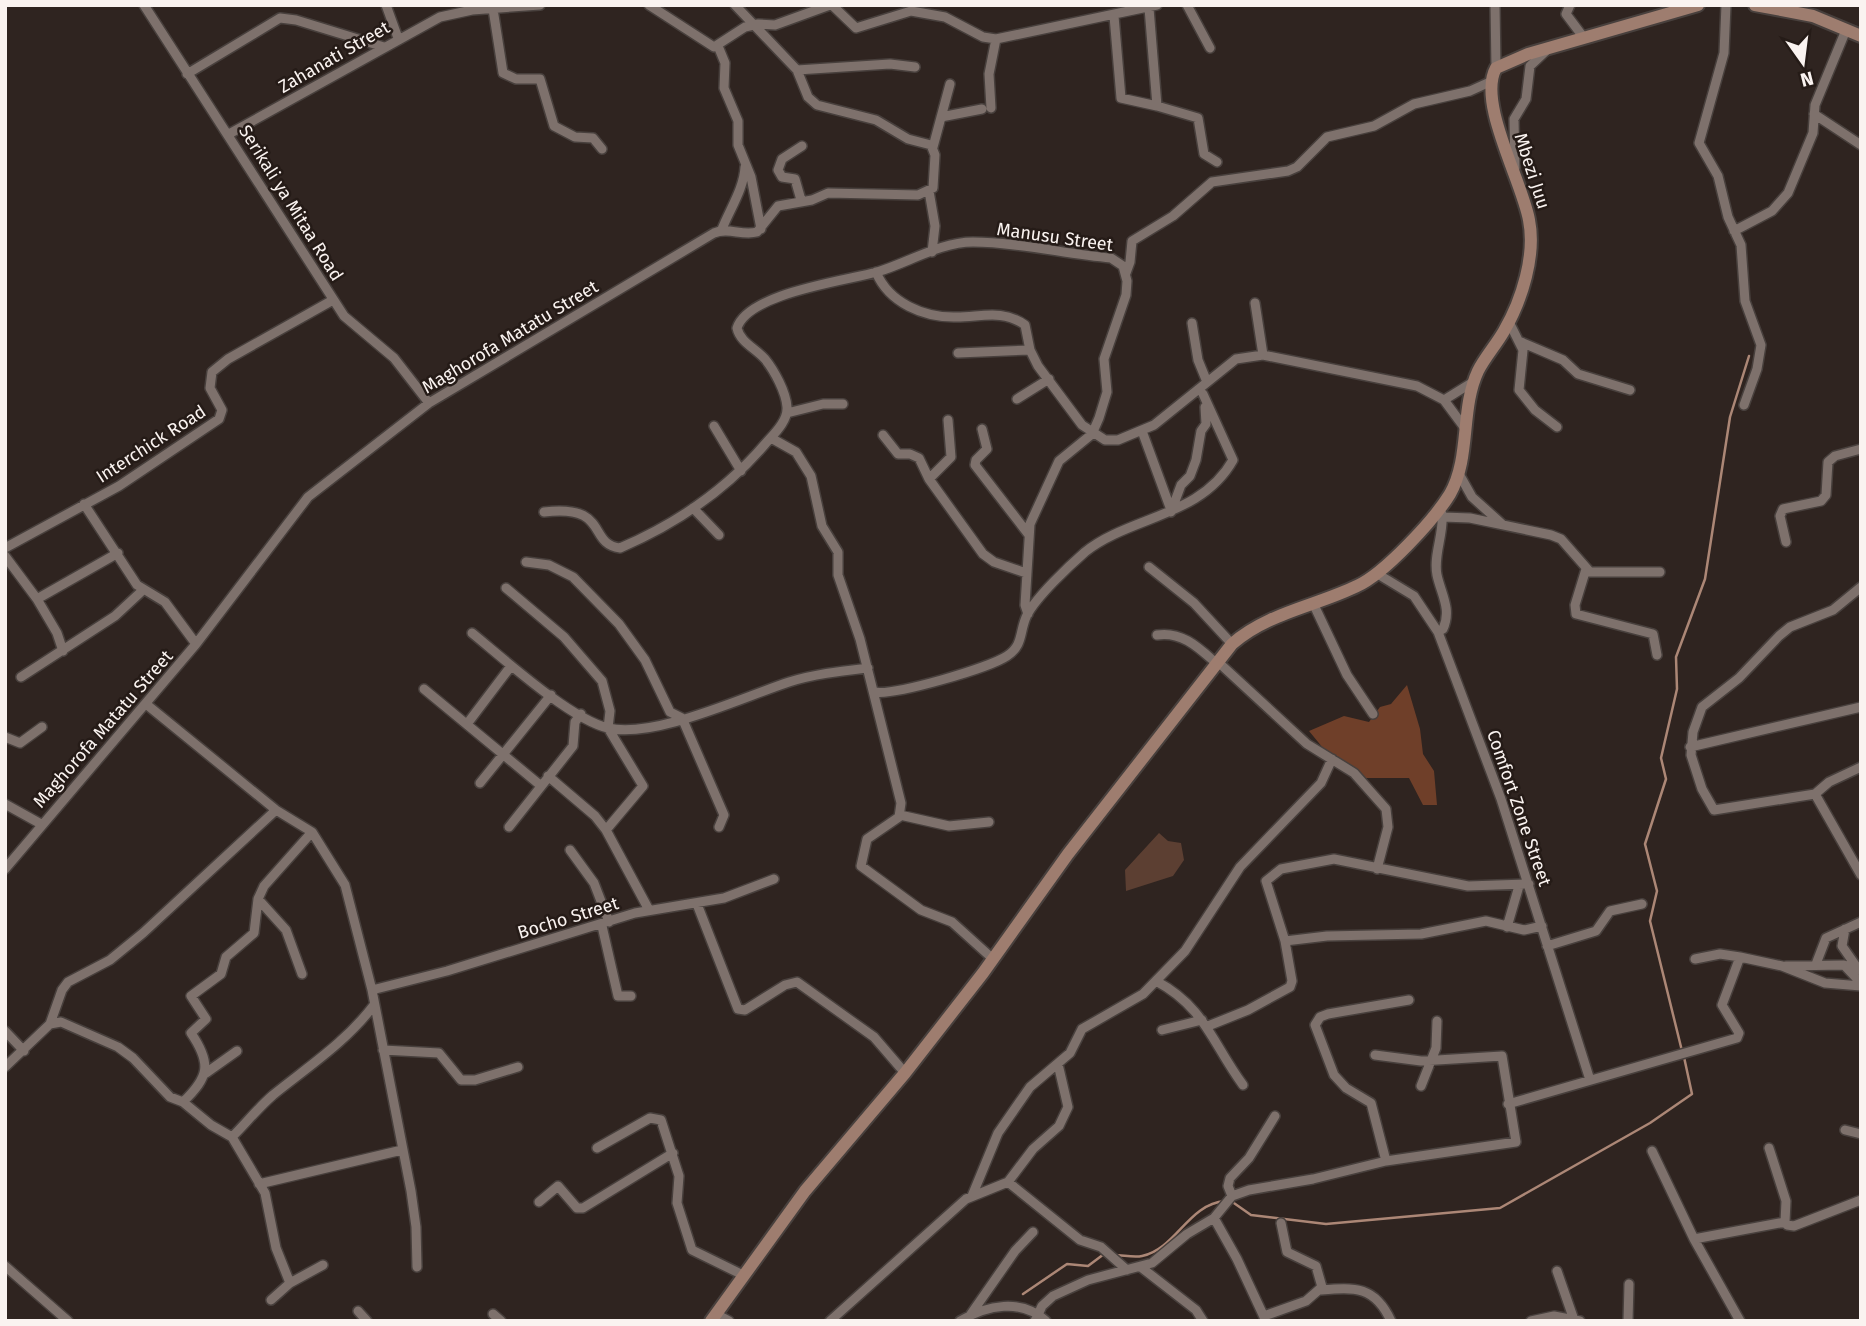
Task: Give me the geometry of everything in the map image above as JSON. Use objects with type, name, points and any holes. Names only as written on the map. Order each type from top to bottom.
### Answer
[{"type":"street","name":"Serikali ya Mitaa Road","points":[[144,5],[333,300],[349,322],[394,358],[429,403]]},
{"type":"street","points":[[386,5],[398,38]]},
{"type":"street","name":"Zahanati Street","points":[[229,134],[440,17],[540,5]]},
{"type":"street","points":[[649,5],[706,44],[718,46],[745,27],[754,24],[775,25],[831,5],[856,28],[911,10],[945,17],[983,37],[996,39],[1153,7],[1157,106]]},
{"type":"street","points":[[735,5],[797,70],[808,97],[821,108],[876,120],[908,139],[933,148]]},
{"type":"street","points":[[1187,5],[1210,48]]},
{"type":"street","points":[[1126,273],[1132,242],[1173,216],[1212,182],[1288,171],[1297,167],[1327,137],[1374,126],[1414,104],[1470,91],[1492,81],[1496,68],[1495,5]]},
{"type":"street","points":[[1570,5],[1566,14],[1584,38]]},
{"type":"street","points":[[1496,68],[1551,47],[1698,5]]},
{"type":"street","points":[[1726,5],[1724,53],[1699,143],[1718,176],[1734,231],[1743,251],[1745,301],[1761,345],[1757,369],[1744,405]]},
{"type":"street","points":[[1755,5],[1813,16],[1861,36]]},
{"type":"street","points":[[493,9],[503,73],[516,79],[540,79],[554,126],[575,137],[593,138],[602,149]]},
{"type":"street","points":[[1114,16],[1121,99],[1199,118],[1204,154],[1217,162]]},
{"type":"street","points":[[187,74],[280,18],[296,20],[384,47]]},
{"type":"street","points":[[1734,231],[1772,211],[1784,199],[1813,133],[1814,114],[1846,30]]},
{"type":"street","points":[[941,117],[986,108],[996,39]]},
{"type":"street","points":[[718,46],[725,63],[724,88],[738,121],[738,145],[746,162],[761,229]]},
{"type":"street","points":[[1515,170],[1514,119],[1526,99],[1530,66],[1551,47]]},
{"type":"street","points":[[797,70],[890,64],[915,67]]},
{"type":"street","name":"Mbezi Juu","points":[[713,1317],[805,1191],[905,1073],[993,959],[1068,854],[1233,644],[1251,630],[1359,586],[1442,512],[1458,472],[1473,382],[1509,322],[1527,270],[1532,244],[1529,215],[1495,113],[1492,81]]},
{"type":"street","points":[[746,162],[743,185],[731,204],[722,229],[750,234],[761,229],[774,209],[785,203],[812,200],[828,192],[918,195],[929,191],[934,184],[933,148],[950,84]]},
{"type":"street","points":[[1814,114],[1861,145]]},
{"type":"street","points":[[801,200],[796,179],[782,177],[778,170],[782,159],[802,146]]},
{"type":"street","points":[[929,191],[935,226],[932,252]]},
{"type":"street","name":"Maghorofa Matatu Street","points":[[5,869],[196,644],[308,497],[429,403],[722,229]]},
{"type":"street","name":"Manusu Street","points":[[787,413],[782,390],[769,364],[738,334],[738,322],[750,312],[786,295],[876,272],[954,244],[996,244],[1111,258],[1118,261],[1126,273],[1126,295],[1103,365],[1107,392],[1091,434]]},
{"type":"street","points":[[876,272],[887,293],[914,308],[947,317],[993,314],[1013,318],[1025,325],[1030,350],[1082,425],[1091,434],[1111,440],[1142,431],[1163,418],[1199,393],[1207,382],[1237,359],[1263,355],[1390,379],[1430,391],[1444,400],[1464,427]]},
{"type":"street","name":"Interchick Road","points":[[5,548],[119,486],[219,419],[222,410],[210,388],[212,372],[228,359],[333,300]]},
{"type":"street","points":[[1255,303],[1263,355]]},
{"type":"street","points":[[1509,322],[1521,342],[1524,364],[1519,390],[1535,410],[1557,427]]},
{"type":"street","points":[[1192,323],[1196,353],[1207,382]]},
{"type":"street","points":[[1521,342],[1563,360],[1578,374],[1630,390]]},
{"type":"street","points":[[958,353],[1030,350]]},
{"type":"street","points":[[1017,399],[1049,379]]},
{"type":"street","points":[[1444,400],[1473,382]]},
{"type":"street","points":[[1028,614],[1088,550],[1171,512],[1206,488],[1233,460],[1199,393]]},
{"type":"street","points":[[1171,512],[1181,485],[1190,477],[1199,439],[1206,424],[1199,393]]},
{"type":"street","points":[[544,512],[562,510],[582,514],[590,518],[605,542],[620,548],[693,508],[741,471],[771,438],[787,413],[823,404],[843,404]]},
{"type":"street","points":[[929,479],[951,457],[948,420]]},
{"type":"street","points":[[714,426],[741,471]]},
{"type":"street","points":[[982,429],[987,449],[976,460],[975,466],[1029,535]]},
{"type":"street","points":[[1142,431],[1171,512]]},
{"type":"street","points":[[874,691],[892,693],[911,689],[1006,657],[1019,645],[1028,614],[1026,573],[1033,513],[1059,461],[1091,434]]},
{"type":"street","points":[[883,435],[898,454],[919,458],[929,479],[982,554],[994,562],[1026,573]]},
{"type":"street","points":[[771,438],[796,452],[811,476],[822,526],[838,552],[838,575],[874,691],[881,730],[901,803],[900,815]]},
{"type":"street","points":[[1786,542],[1780,516],[1783,509],[1821,501],[1826,495],[1828,462],[1835,456],[1861,449]]},
{"type":"street","points":[[1458,472],[1472,497],[1506,527]]},
{"type":"street","points":[[85,504],[143,590],[165,601],[196,644]]},
{"type":"street","points":[[693,508],[719,534]]},
{"type":"street","points":[[1438,632],[1443,629],[1446,615],[1444,594],[1437,574],[1442,512],[1556,537],[1586,569],[1595,572],[1660,572]]},
{"type":"street","points":[[37,599],[118,553]]},
{"type":"street","points":[[5,556],[37,599],[57,633],[63,651]]},
{"type":"street","points":[[526,562],[560,569],[590,592],[645,660],[670,712],[682,718],[724,815],[719,827]]},
{"type":"street","points":[[1149,566],[1194,603],[1233,644]]},
{"type":"street","points":[[1586,569],[1575,605],[1576,614],[1653,634],[1657,655]]},
{"type":"street","name":"Comfort Zone Street","points":[[1376,573],[1414,596],[1438,632],[1501,799],[1524,885],[1542,926],[1590,1080]]},
{"type":"street","points":[[506,587],[564,637],[598,675],[610,711],[608,728],[643,786],[606,830]]},
{"type":"street","points":[[1861,587],[1833,610],[1785,631],[1739,678],[1708,701],[1699,714],[1690,747],[1702,789],[1714,810],[1815,794],[1829,782],[1861,767]]},
{"type":"street","points":[[21,677],[115,616],[143,590]]},
{"type":"street","points":[[1313,603],[1347,674],[1373,714]]},
{"type":"street","points":[[472,634],[551,695],[608,728],[654,727],[792,681],[868,668]]},
{"type":"street","points":[[1157,635],[1172,634],[1187,640],[1217,662],[1290,729],[1354,773],[1387,812],[1388,827],[1377,869]]},
{"type":"street","points":[[467,724],[511,666]]},
{"type":"street","points":[[424,689],[540,785]]},
{"type":"street","points":[[480,783],[551,695]]},
{"type":"street","points":[[146,704],[276,810],[313,832],[351,899],[372,990],[416,1227],[417,1268]]},
{"type":"street","points":[[1690,747],[1861,707]]},
{"type":"street","points":[[509,827],[573,746],[575,722],[580,714]]},
{"type":"street","points":[[5,737],[20,743],[42,727]]},
{"type":"street","points":[[972,1196],[998,1133],[1030,1087],[1073,1048],[1082,1028],[1123,1008],[1156,981],[1201,931],[1252,853],[1327,776],[1332,759]]},
{"type":"street","points":[[548,776],[595,816],[606,830],[649,910]]},
{"type":"street","points":[[1815,794],[1861,875]]},
{"type":"street","points":[[5,804],[41,824]]},
{"type":"street","points":[[5,1067],[50,1024],[62,990],[68,982],[110,960],[143,933],[276,810]]},
{"type":"street","points":[[989,822],[949,826],[900,815],[867,839],[860,862],[864,870],[921,910],[953,922],[993,959]]},
{"type":"street","points":[[206,1073],[202,1052],[191,1033],[206,1019],[190,1000],[191,996],[221,974],[226,957],[254,933],[258,899],[268,880],[313,832]]},
{"type":"street","points":[[570,850],[594,883],[606,924],[618,996],[631,996]]},
{"type":"street","points":[[1162,1030],[1205,1023],[1248,1010],[1290,987],[1285,941],[1266,881],[1271,874],[1297,864],[1334,859],[1468,886],[1524,885],[1507,926]]},
{"type":"street","name":"Bocho Street","points":[[372,990],[649,910],[677,904],[697,904],[774,879]]},
{"type":"street","points":[[258,899],[286,930],[302,974]]},
{"type":"street","points":[[697,904],[738,1009],[745,1010],[785,985],[797,982],[874,1037],[905,1073]]},
{"type":"street","points":[[1547,946],[1596,931],[1610,912],[1642,904]]},
{"type":"street","points":[[1285,941],[1327,936],[1421,934],[1486,921],[1524,930],[1542,926]]},
{"type":"street","points":[[1803,975],[1826,938],[1861,922]]},
{"type":"street","points":[[1845,929],[1842,946],[1859,969]]},
{"type":"street","points":[[1695,959],[1720,954],[1740,957],[1782,966],[1825,983],[1861,985]]},
{"type":"street","points":[[1508,1104],[1737,1038],[1739,1033],[1735,1024],[1721,1005],[1740,957]]},
{"type":"street","points":[[1782,966],[1844,965],[1859,969]]},
{"type":"street","points":[[1844,965],[1861,985]]},
{"type":"street","points":[[1156,981],[1182,996],[1205,1023],[1243,1085]]},
{"type":"street","points":[[1386,1161],[1371,1103],[1346,1088],[1334,1075],[1319,1042],[1315,1025],[1320,1017],[1328,1014],[1409,1000]]},
{"type":"street","points":[[232,1137],[272,1096],[362,1021],[374,1004]]},
{"type":"street","points":[[1421,1086],[1429,1060],[1436,1048],[1437,1021]]},
{"type":"street","points":[[50,1024],[61,1022],[118,1047],[133,1058],[160,1089],[232,1137],[265,1193],[276,1248],[289,1283]]},
{"type":"street","points":[[5,1031],[24,1051]]},
{"type":"street","points":[[383,1050],[439,1054],[461,1080],[475,1080],[518,1067]]},
{"type":"street","points":[[183,1102],[200,1086],[206,1073],[237,1051]]},
{"type":"street","points":[[1037,1317],[1047,1300],[1063,1290],[1142,1268],[1214,1218],[1232,1196],[1386,1161],[1515,1143],[1517,1133],[1508,1104],[1502,1056],[1429,1060],[1376,1055]]},
{"type":"street","points":[[830,1321],[972,1196],[1008,1182],[1067,1114],[1068,1101],[1058,1064]]},
{"type":"street","points":[[1232,1196],[1228,1186],[1230,1178],[1249,1158],[1275,1115]]},
{"type":"street","points":[[597,1148],[654,1117],[663,1122],[679,1176],[677,1203],[692,1250],[743,1275]]},
{"type":"street","points":[[1845,1130],[1861,1134]]},
{"type":"street","points":[[1769,1147],[1786,1201],[1785,1222]]},
{"type":"street","points":[[260,1184],[402,1150]]},
{"type":"street","points":[[1652,1151],[1694,1239],[1740,1321]]},
{"type":"street","points":[[539,1202],[558,1186],[577,1208],[583,1208],[673,1153]]},
{"type":"street","points":[[1008,1182],[1080,1240],[1101,1247],[1127,1270]]},
{"type":"street","points":[[1694,1239],[1785,1222],[1794,1226],[1861,1200]]},
{"type":"street","points":[[1214,1218],[1265,1318],[1306,1301],[1321,1290],[1353,1287],[1379,1300],[1391,1321]]},
{"type":"street","points":[[1280,1223],[1286,1250],[1316,1266],[1322,1278],[1321,1290]]},
{"type":"street","points":[[971,1314],[1015,1251],[1033,1232]]},
{"type":"street","points":[[271,1300],[289,1283],[323,1265]]},
{"type":"street","points":[[5,1266],[68,1321]]},
{"type":"street","points":[[1142,1268],[1195,1310],[1203,1321]]},
{"type":"street","points":[[1531,1321],[1554,1316],[1576,1319],[1557,1271]]},
{"type":"street","points":[[1628,1321],[1629,1284]]},
{"type":"street","points":[[960,1321],[971,1314],[1014,1306],[1046,1321]]},
{"type":"street","points":[[358,1311],[367,1321]]},
{"type":"street","points":[[493,1314],[501,1321]]},
{"type":"street","points":[[713,1317],[729,1321]]},
{"type":"shaded area","points":[[1407,685],[1420,729],[1423,754],[1434,771],[1437,805],[1423,805],[1409,778],[1365,778],[1323,748],[1309,731],[1344,716],[1369,722],[1380,707],[1391,704]]},
{"type":"shaded area","points":[[1159,833],[1168,841],[1181,843],[1184,860],[1173,876],[1126,891],[1125,870]]},
{"type":"waterway","points":[[1682,1051],[1650,921],[1657,891],[1645,844],[1666,779],[1661,758],[1677,689],[1676,657],[1705,579],[1730,417],[1749,356]]},
{"type":"waterway","points":[[1231,1201],[1251,1215],[1326,1224],[1500,1208],[1650,1123],[1692,1094],[1684,1057]]},
{"type":"waterway","points":[[1114,1255],[1139,1257],[1154,1252],[1201,1210],[1225,1201]]},
{"type":"waterway","points":[[1023,1294],[1067,1264],[1088,1266],[1104,1254]]}]
